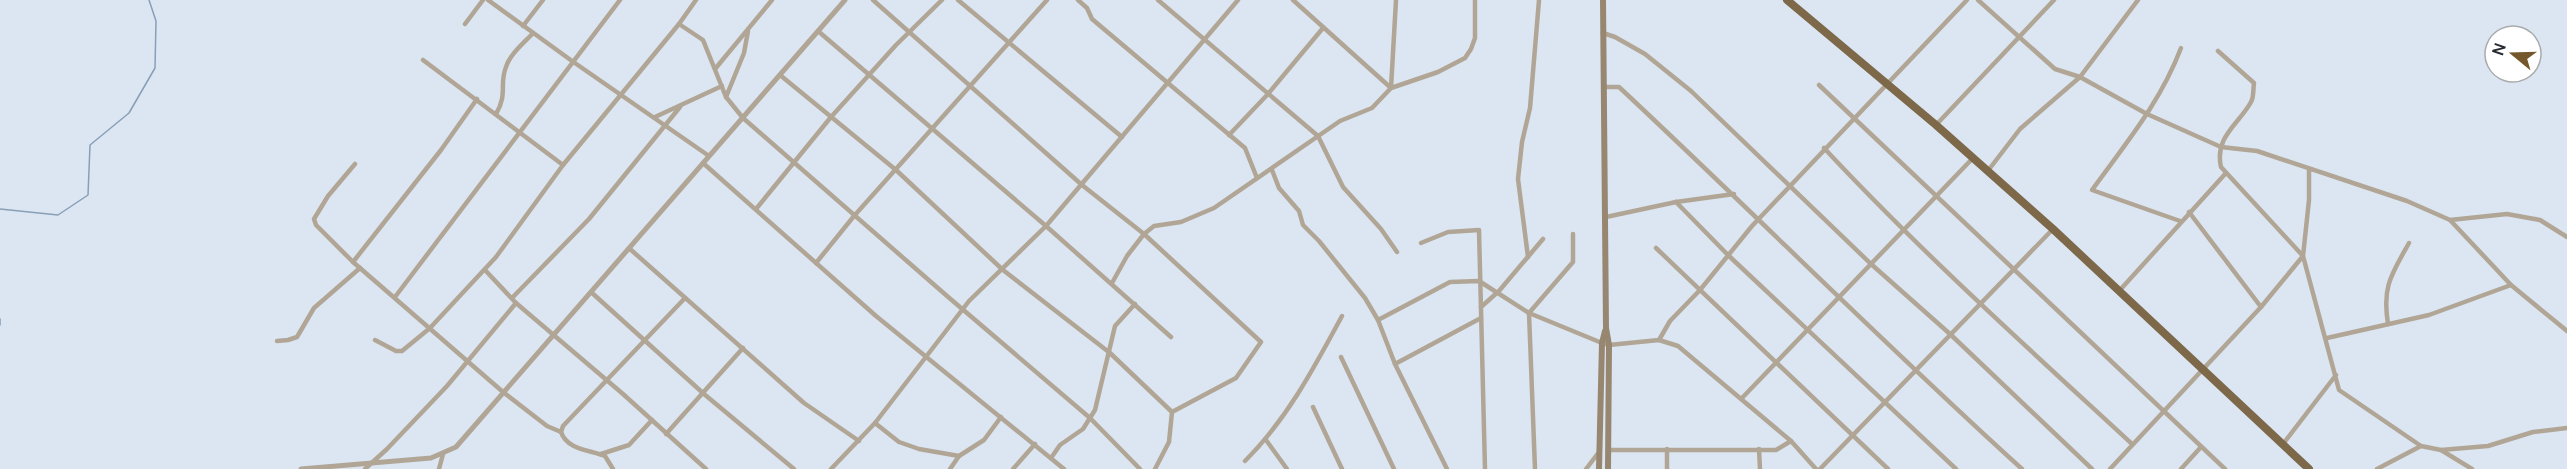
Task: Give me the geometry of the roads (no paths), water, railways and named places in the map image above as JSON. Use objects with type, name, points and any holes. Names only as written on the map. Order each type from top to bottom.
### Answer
[{"type":"highway","points":[[1787,0],[1936,125],[2053,229],[2309,469]]},
{"type":"main road","points":[[1603,0],[1606,328],[1609,345],[1608,469]]},
{"type":"main road","points":[[1599,469],[1602,343],[1606,328]]},
{"type":"street","points":[[465,24],[483,0]]},
{"type":"street","points":[[488,0],[709,156]]},
{"type":"street","points":[[523,26],[543,0]]},
{"type":"street","points":[[395,297],[620,0]]},
{"type":"street","points":[[716,69],[772,0]]},
{"type":"street","points":[[302,469],[431,458],[443,454],[468,435],[845,0]]},
{"type":"street","points":[[873,0],[1082,185],[1144,234],[1261,342],[1236,378],[1172,412]]},
{"type":"street","points":[[756,209],[831,117],[942,0]]},
{"type":"street","points":[[958,0],[1122,137]]},
{"type":"street","points":[[816,263],[854,216],[1047,0]]},
{"type":"street","points":[[1078,0],[1087,8],[1092,19],[1245,148],[1257,178]]},
{"type":"street","points":[[1158,0],[1318,136],[1343,188],[1376,223],[1397,252]]},
{"type":"street","points":[[831,469],[875,423],[963,309],[1046,226],[1170,83],[1238,0]]},
{"type":"street","points":[[1293,0],[1391,88]]},
{"type":"street","points":[[1391,88],[1396,0]]},
{"type":"street","points":[[1112,283],[1144,234],[1154,226],[1181,222],[1214,208],[1340,121],[1372,108],[1391,88],[1438,72],[1465,58],[1475,38],[1475,0]]},
{"type":"street","points":[[1528,257],[1518,179],[1522,142],[1530,108],[1539,0]]},
{"type":"street","points":[[1659,340],[1670,321],[1700,290],[1759,218],[1968,0]]},
{"type":"street","points":[[1978,0],[2055,69],[2080,78],[2148,114],[2221,147],[2257,151],[2407,201],[2450,220],[2511,285],[2567,331]]},
{"type":"street","points":[[1936,125],[2054,0]]},
{"type":"street","points":[[1987,172],[2020,129],[2080,78],[2138,0]]},
{"type":"street","points":[[375,340],[396,351],[402,351],[430,328],[485,270],[562,165],[619,94],[680,24],[692,1]]},
{"type":"street","points":[[680,24],[703,40],[726,97],[743,118],[1090,418],[1140,469]]},
{"type":"street","points":[[1229,135],[1268,94],[1323,28]]},
{"type":"street","points":[[726,97],[744,53],[748,30]]},
{"type":"street","points":[[818,31],[1112,283],[1171,337]]},
{"type":"street","points":[[496,114],[504,97],[506,65],[533,33]]},
{"type":"street","points":[[1603,33],[1645,54],[1677,79],[1791,185],[1871,264],[1950,334],[2092,469]]},
{"type":"street","points":[[2180,222],[2092,190],[2148,114],[2169,79],[2181,48]]},
{"type":"street","points":[[2218,51],[2254,83],[2252,101],[2233,124],[2221,147],[2220,160],[2226,173],[2303,256]]},
{"type":"street","points":[[423,60],[562,165]]},
{"type":"street","points":[[780,75],[896,170],[1003,270],[1110,353],[1172,412]]},
{"type":"street","points":[[1819,85],[2225,469]]},
{"type":"street","points":[[655,117],[722,86]]},
{"type":"street","points":[[1605,87],[1619,87],[1759,218],[1914,371],[2022,469]]},
{"type":"street","points":[[353,262],[441,150],[477,99]]},
{"type":"street","points":[[365,469],[447,386],[514,301],[589,219],[680,107]]},
{"type":"street","points":[[1824,148],[1979,303],[2132,444]]},
{"type":"street","points":[[1742,399],[1934,196],[1972,159]]},
{"type":"street","points":[[703,163],[926,358],[1064,469]]},
{"type":"street","points":[[356,164],[328,196],[314,219],[316,225],[353,262],[503,392],[547,426],[561,432]]},
{"type":"street","points":[[1272,170],[1279,188],[1299,211],[1303,225],[1320,241],[1364,297],[1378,320],[1395,364],[1447,469]]},
{"type":"street","points":[[2309,170],[2309,200],[2303,256],[2327,338],[2339,390],[2421,446],[2441,450],[2488,446],[2533,432],[2567,428]]},
{"type":"street","points":[[2120,290],[2226,173]]},
{"type":"street","points":[[1606,217],[1676,202],[1734,194]]},
{"type":"street","points":[[1676,202],[1729,256],[1956,469]]},
{"type":"street","points":[[2189,212],[2261,307]]},
{"type":"street","points":[[2450,220],[2506,214],[2540,220],[2567,237]]},
{"type":"street","points":[[1378,320],[1450,282],[1479,281],[1499,291],[1529,313],[1602,343],[1609,345],[1659,340],[1678,345],[1791,441],[1818,469],[2012,268],[2053,229]]},
{"type":"street","points":[[1421,243],[1448,232],[1479,230],[1485,469]]},
{"type":"street","points":[[1535,469],[1529,313],[1573,262],[1573,234]]},
{"type":"street","points":[[1481,308],[1499,291],[1543,239]]},
{"type":"street","points":[[2388,324],[2384,302],[2387,286],[2409,243]]},
{"type":"street","points":[[1656,248],[1888,469]]},
{"type":"street","points":[[630,249],[804,403],[859,441]]},
{"type":"street","points":[[2110,469],[2261,307],[2303,256]]},
{"type":"street","points":[[277,340],[297,337],[314,308],[360,268]]},
{"type":"street","points":[[485,270],[514,301],[706,469]]},
{"type":"street","points":[[2327,338],[2429,315],[2511,285]]},
{"type":"street","points":[[591,291],[704,394],[794,469]]},
{"type":"street","points":[[613,469],[608,459],[601,454],[581,450],[562,437],[563,426],[685,298]]},
{"type":"street","points":[[1051,458],[1060,445],[1083,429],[1095,410],[1115,326],[1135,304]]},
{"type":"street","points":[[1245,461],[1266,440],[1301,392],[1342,316]]},
{"type":"street","points":[[1395,364],[1481,318]]},
{"type":"street","points":[[666,434],[743,348]]},
{"type":"street","points":[[1341,357],[1394,469]]},
{"type":"street","points":[[2283,444],[2336,375]]},
{"type":"street","points":[[1313,406],[1342,469]]},
{"type":"street","points":[[1155,469],[1170,442],[1172,412]]},
{"type":"street","points":[[950,469],[959,456],[984,440],[1001,417]]},
{"type":"street","points":[[601,454],[629,445],[652,420]]},
{"type":"street","points":[[875,423],[898,442],[919,449],[959,456]]},
{"type":"street","points":[[1266,440],[1287,469]]},
{"type":"street","points":[[1608,450],[1776,450],[1791,441]]},
{"type":"street","points":[[1013,469],[1035,444]]},
{"type":"street","points":[[2377,469],[2421,446]]},
{"type":"street","points":[[2181,469],[2201,447]]},
{"type":"street","points":[[1667,449],[1667,469]]},
{"type":"street","points":[[1759,449],[1760,469]]},
{"type":"street","points":[[2441,450],[2472,469]]},
{"type":"street","points":[[1586,469],[1599,452]]},
{"type":"street","points":[[439,469],[443,454]]},
{"type":"waterway","points":[[0,209],[58,215],[88,195],[90,145],[129,113],[155,68],[156,21],[149,0]]},
{"type":"waterway","points":[[0,319],[0,325]]}]
